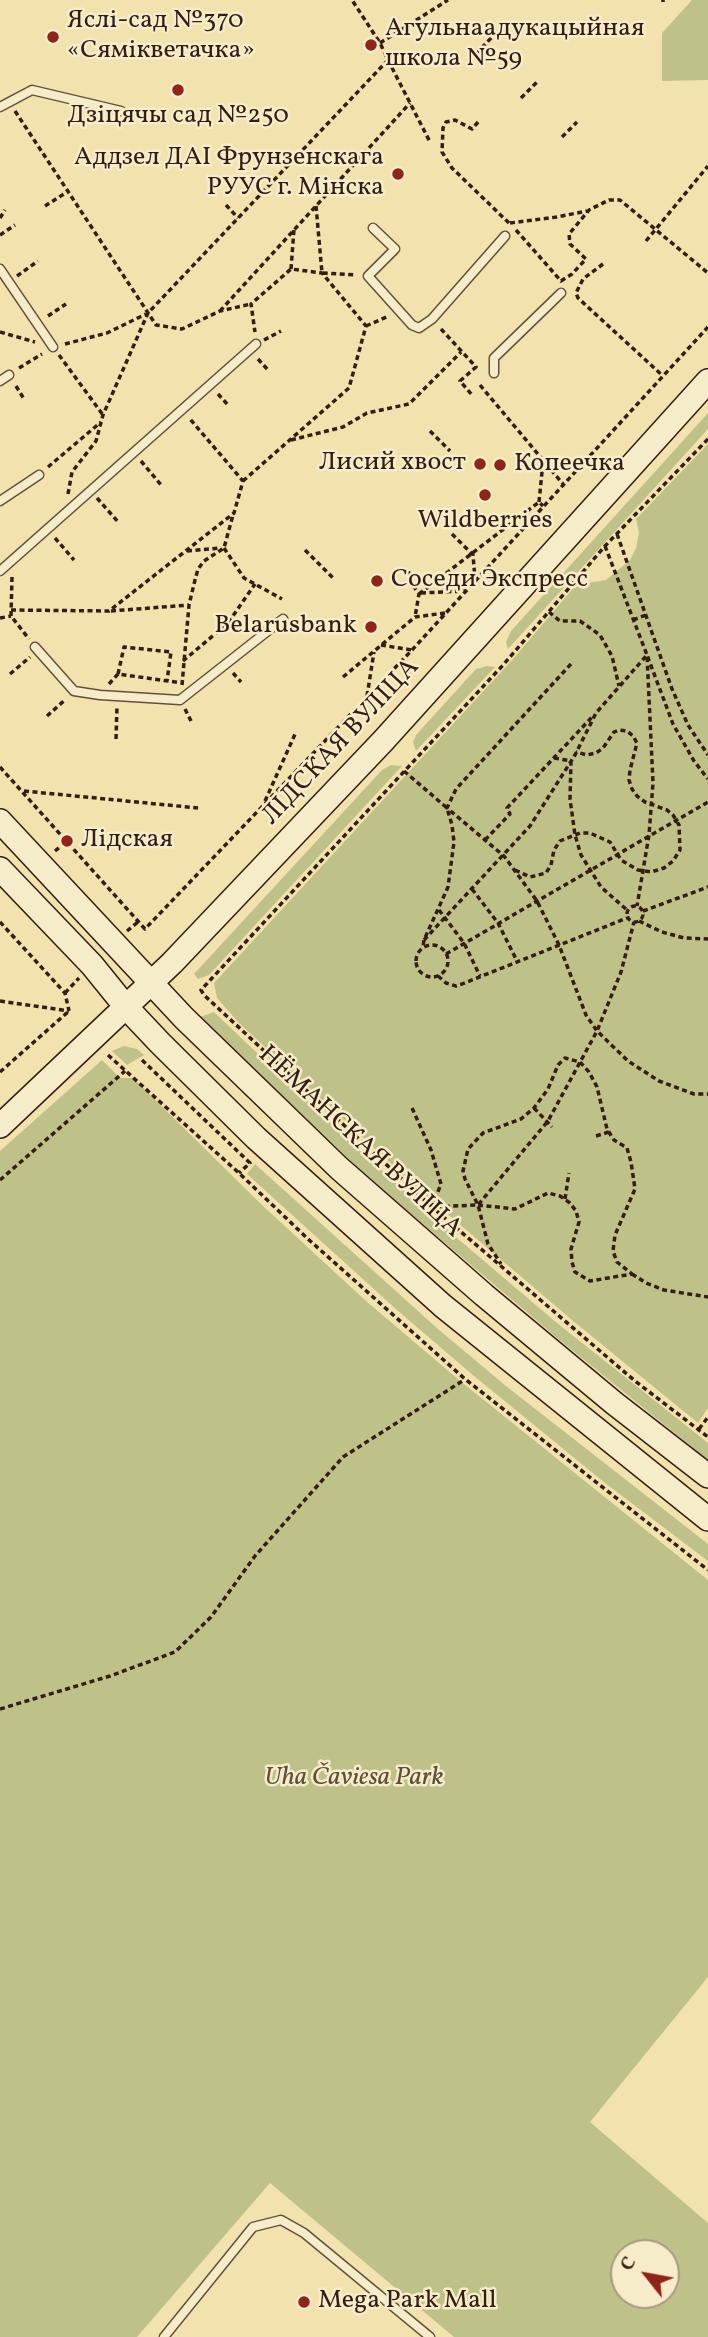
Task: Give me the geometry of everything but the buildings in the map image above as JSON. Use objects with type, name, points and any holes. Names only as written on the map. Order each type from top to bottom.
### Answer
[{"type":"main road","name":"ЛІДСКАЯ ВУЛІЦА","points":[[0,1126],[182,953],[383,741],[708,381]]},
{"type":"main road","name":"НЁМАНСКАЯ ВУЛІЦА","points":[[0,821],[184,1018],[340,1168],[494,1303],[614,1403],[708,1476]]},
{"type":"main road","points":[[0,869],[92,965],[126,1007],[256,1138],[443,1306],[708,1519]]},
{"type":"lane","points":[[0,107],[32,90],[121,111]]},
{"type":"lane","points":[[373,228],[396,249],[368,276],[412,325],[419,328],[432,319],[505,236]]},
{"type":"lane","points":[[0,269],[52,347]]},
{"type":"lane","points":[[494,373],[494,358],[561,293]]},
{"type":"lane","points":[[0,571],[256,344]]},
{"type":"lane","points":[[0,381],[9,375]]},
{"type":"lane","points":[[0,501],[39,475]]},
{"type":"lane","points":[[37,648],[74,691],[180,699],[283,619]]},
{"type":"lane","points":[[164,2337],[253,2227],[281,2220],[304,2233],[430,2337]]},
{"type":"path","points":[[352,0],[380,44],[430,142]]},
{"type":"path","points":[[380,44],[448,0]]},
{"type":"path","points":[[476,54],[492,37]]},
{"type":"path","points":[[68,494],[72,472],[96,441],[103,415],[148,313],[388,60]]},
{"type":"path","points":[[521,98],[537,82]]},
{"type":"path","points":[[8,101],[156,325],[182,329],[220,311],[251,304],[291,269],[295,229]]},
{"type":"path","points":[[220,311],[410,103]]},
{"type":"path","points":[[478,122],[471,129],[455,120],[446,122],[443,128],[442,152],[452,168],[510,223],[561,281],[586,259],[570,244],[569,234],[589,210]]},
{"type":"path","points":[[562,137],[577,122]]},
{"type":"path","points":[[646,242],[708,166]]},
{"type":"path","points":[[45,206],[68,191]]},
{"type":"path","points":[[686,194],[692,199]]},
{"type":"path","points":[[510,223],[557,217],[589,210],[609,200],[620,200],[708,273]]},
{"type":"path","points":[[226,205],[237,218]]},
{"type":"path","points":[[316,206],[322,273],[366,326]]},
{"type":"path","points":[[0,218],[5,210]]},
{"type":"path","points":[[0,235],[15,225]]},
{"type":"path","points":[[9,282],[38,261]]},
{"type":"path","points":[[603,264],[596,272],[583,279],[576,293],[578,298],[663,376]]},
{"type":"path","points":[[291,269],[368,276]]},
{"type":"path","points":[[37,324],[66,304]]},
{"type":"path","points":[[251,304],[256,344]]},
{"type":"path","points":[[366,326],[401,311]]},
{"type":"path","points":[[9,375],[52,347],[107,333],[148,313]]},
{"type":"path","points":[[432,319],[476,367],[460,381],[472,395]]},
{"type":"path","points":[[180,699],[189,605],[198,569],[204,561],[223,548],[243,481],[349,388],[366,326]]},
{"type":"path","points":[[415,617],[419,594],[541,504],[563,484],[708,327]]},
{"type":"path","points":[[0,332],[52,347],[103,415]]},
{"type":"path","points":[[290,440],[342,427],[367,413],[409,404],[461,352]]},
{"type":"path","points":[[480,385],[563,484]]},
{"type":"path","points":[[182,410],[243,481]]},
{"type":"path","points":[[39,475],[101,422]]},
{"type":"path","points":[[430,431],[450,452]]},
{"type":"path","points":[[708,439],[605,546],[504,664],[201,990],[432,1207],[635,1381],[706,1436],[708,1430]]},
{"type":"path","points":[[134,453],[162,486]]},
{"type":"path","points":[[0,767],[145,929],[412,650],[541,504],[543,460]]},
{"type":"path","points":[[90,491],[119,523]]},
{"type":"path","points":[[109,611],[234,513]]},
{"type":"path","points":[[48,529],[74,560]]},
{"type":"path","points":[[452,534],[473,555],[475,580]]},
{"type":"path","points":[[617,534],[672,689],[688,725],[708,755]]},
{"type":"path","points":[[605,546],[673,724],[694,761],[708,779]]},
{"type":"path","points":[[185,551],[223,548]]},
{"type":"path","points":[[223,548],[244,578],[282,599]]},
{"type":"path","points":[[305,550],[333,578]]},
{"type":"path","points":[[13,559],[11,616],[23,631]]},
{"type":"path","points":[[409,571],[407,577],[419,594]]},
{"type":"path","points":[[183,662],[228,623],[255,584]]},
{"type":"path","points":[[419,594],[465,592]]},
{"type":"path","points":[[11,610],[109,611],[189,605]]},
{"type":"path","points":[[343,677],[415,617],[446,612]]},
{"type":"path","points":[[549,612],[560,621],[580,621],[600,635],[612,656],[619,686]]},
{"type":"path","points":[[633,620],[646,615]]},
{"type":"path","points":[[0,618],[11,616]]},
{"type":"path","points":[[381,645],[412,650]]},
{"type":"path","points":[[100,695],[118,674],[124,647],[171,652],[167,681]]},
{"type":"path","points":[[10,674],[37,648]]},
{"type":"path","points":[[366,698],[374,652]]},
{"type":"path","points":[[485,840],[509,814],[507,808],[647,655]]},
{"type":"path","points":[[637,906],[649,835],[653,783],[647,655]]},
{"type":"path","points":[[423,947],[433,945],[443,949],[446,954],[446,969],[438,976],[422,975],[416,966],[416,955],[423,947],[448,887],[453,852],[452,825],[447,808],[456,789],[571,664]]},
{"type":"path","points":[[118,674],[182,683]]},
{"type":"path","points":[[47,716],[74,691]]},
{"type":"path","points":[[116,739],[118,696]]},
{"type":"path","points":[[424,940],[530,826],[571,761],[596,713]]},
{"type":"path","points":[[514,870],[530,877],[546,873],[560,841],[590,833],[610,842],[627,865],[643,871],[651,872],[664,868],[674,861],[680,850],[682,835],[676,820],[667,810],[637,796],[628,780],[637,743],[627,731],[614,732],[596,753],[587,755],[576,752]]},
{"type":"path","points":[[262,807],[296,732]]},
{"type":"path","points":[[554,758],[571,761]]},
{"type":"path","points":[[571,761],[570,799],[575,835],[582,855],[601,887],[627,910]]},
{"type":"path","points":[[404,771],[504,856],[537,901],[559,945],[586,1015],[597,1031],[628,1061],[659,1080],[694,1094],[708,1094]]},
{"type":"path","points":[[22,790],[198,808]]},
{"type":"path","points":[[446,954],[708,802]]},
{"type":"path","points":[[643,911],[708,887]]},
{"type":"path","points":[[472,889],[498,923],[517,962]]},
{"type":"path","points":[[627,918],[627,910],[631,906],[637,906],[643,911]]},
{"type":"path","points":[[439,910],[464,943],[481,976]]},
{"type":"path","points":[[478,1205],[548,1121],[597,1031],[621,972],[637,922],[643,917],[643,911]]},
{"type":"path","points":[[438,976],[446,983],[456,986],[627,918],[684,938],[708,939]]},
{"type":"path","points":[[0,922],[65,993],[69,1011]]},
{"type":"path","points":[[127,931],[138,922]]},
{"type":"path","points":[[65,993],[79,978]]},
{"type":"path","points":[[0,1001],[69,1011]]},
{"type":"path","points":[[0,1072],[69,1011]]},
{"type":"path","points":[[107,1055],[239,1173],[308,1240],[465,1379],[708,1570]]},
{"type":"path","points":[[504,1269],[488,1244],[478,1205],[463,1171],[468,1149],[483,1133],[521,1119],[534,1108],[548,1089],[558,1065],[565,1058],[580,1062],[589,1072],[597,1087],[609,1132],[614,1140],[627,1148],[635,1176],[635,1189],[615,1235],[613,1251],[617,1262],[646,1283],[664,1290],[708,1297]]},
{"type":"path","points":[[142,1060],[250,1163],[239,1173]]},
{"type":"path","points":[[0,1180],[125,1071]]},
{"type":"path","points":[[412,1108],[442,1184],[432,1207]]},
{"type":"path","points":[[534,1108],[552,1127]]},
{"type":"path","points":[[596,1136],[609,1132]]},
{"type":"path","points":[[565,1199],[569,1172]]},
{"type":"path","points":[[432,1207],[478,1205],[515,1209],[548,1193],[565,1199],[576,1211],[579,1222],[571,1249],[576,1272],[590,1281],[632,1273]]},
{"type":"path","points":[[0,1709],[110,1676],[175,1652],[211,1616],[255,1556],[343,1457],[465,1379]]},
{"type":"path","points":[[699,1430],[708,1417]]},
{"type":"green space","points":[[692,0],[708,0],[708,80],[662,81],[662,33]]},
{"type":"green space","points":[[708,413],[708,429],[508,649],[506,642],[511,631]]},
{"type":"green space","points":[[708,444],[708,1408],[698,1423],[424,1194],[239,1023],[217,998],[214,983],[513,659],[576,585],[606,580],[630,560],[639,533],[636,519]]},
{"type":"green space","points":[[495,667],[416,751],[413,742],[416,735],[476,669]]},
{"type":"green space","points":[[391,765],[402,766],[209,975],[198,979],[194,974],[382,770]]},
{"type":"green space","points":[[214,1012],[457,1238],[557,1323],[708,1443],[708,1460],[562,1342],[373,1182],[200,1017]]},
{"type":"green space","points":[[124,1046],[137,1049],[144,1055],[127,1065],[112,1051]]},
{"type":"green space","name":"Uha Čaviesa Park","points":[[102,1060],[120,1078],[133,1078],[263,1206],[366,1301],[459,1380],[708,1580],[708,1977],[590,2122],[708,2223],[708,2337],[454,2337],[270,2183],[137,2337],[0,2337],[0,1151]]},
{"type":"green space","points":[[255,1164],[438,1329],[506,1386],[708,1544],[708,1561],[605,1483],[397,1310],[247,1174]]},
{"type":"place","name":"Яслі-сад №370 «Сямікветачка»","points":[[53,37]]},
{"type":"place","name":"Агульнаадукацыйная школа №59","points":[[371,45]]},
{"type":"place","name":"Дзіцячы сад №250","points":[[178,90]]},
{"type":"place","name":"Аддзел ДАІ Фрунзенскага РУУС г. Мінска","points":[[398,174]]},
{"type":"place","name":"Лисий хвост","points":[[480,464]]},
{"type":"place","name":"Копеечка","points":[[500,465]]},
{"type":"place","name":"Wildberries","points":[[485,495]]},
{"type":"place","name":"Соседи Экспресс","points":[[377,581]]},
{"type":"place","name":"Belarusbank","points":[[371,627]]},
{"type":"place","name":"Лідская","points":[[67,841]]},
{"type":"place","name":"Mega Park Mall","points":[[304,2302]]}]
